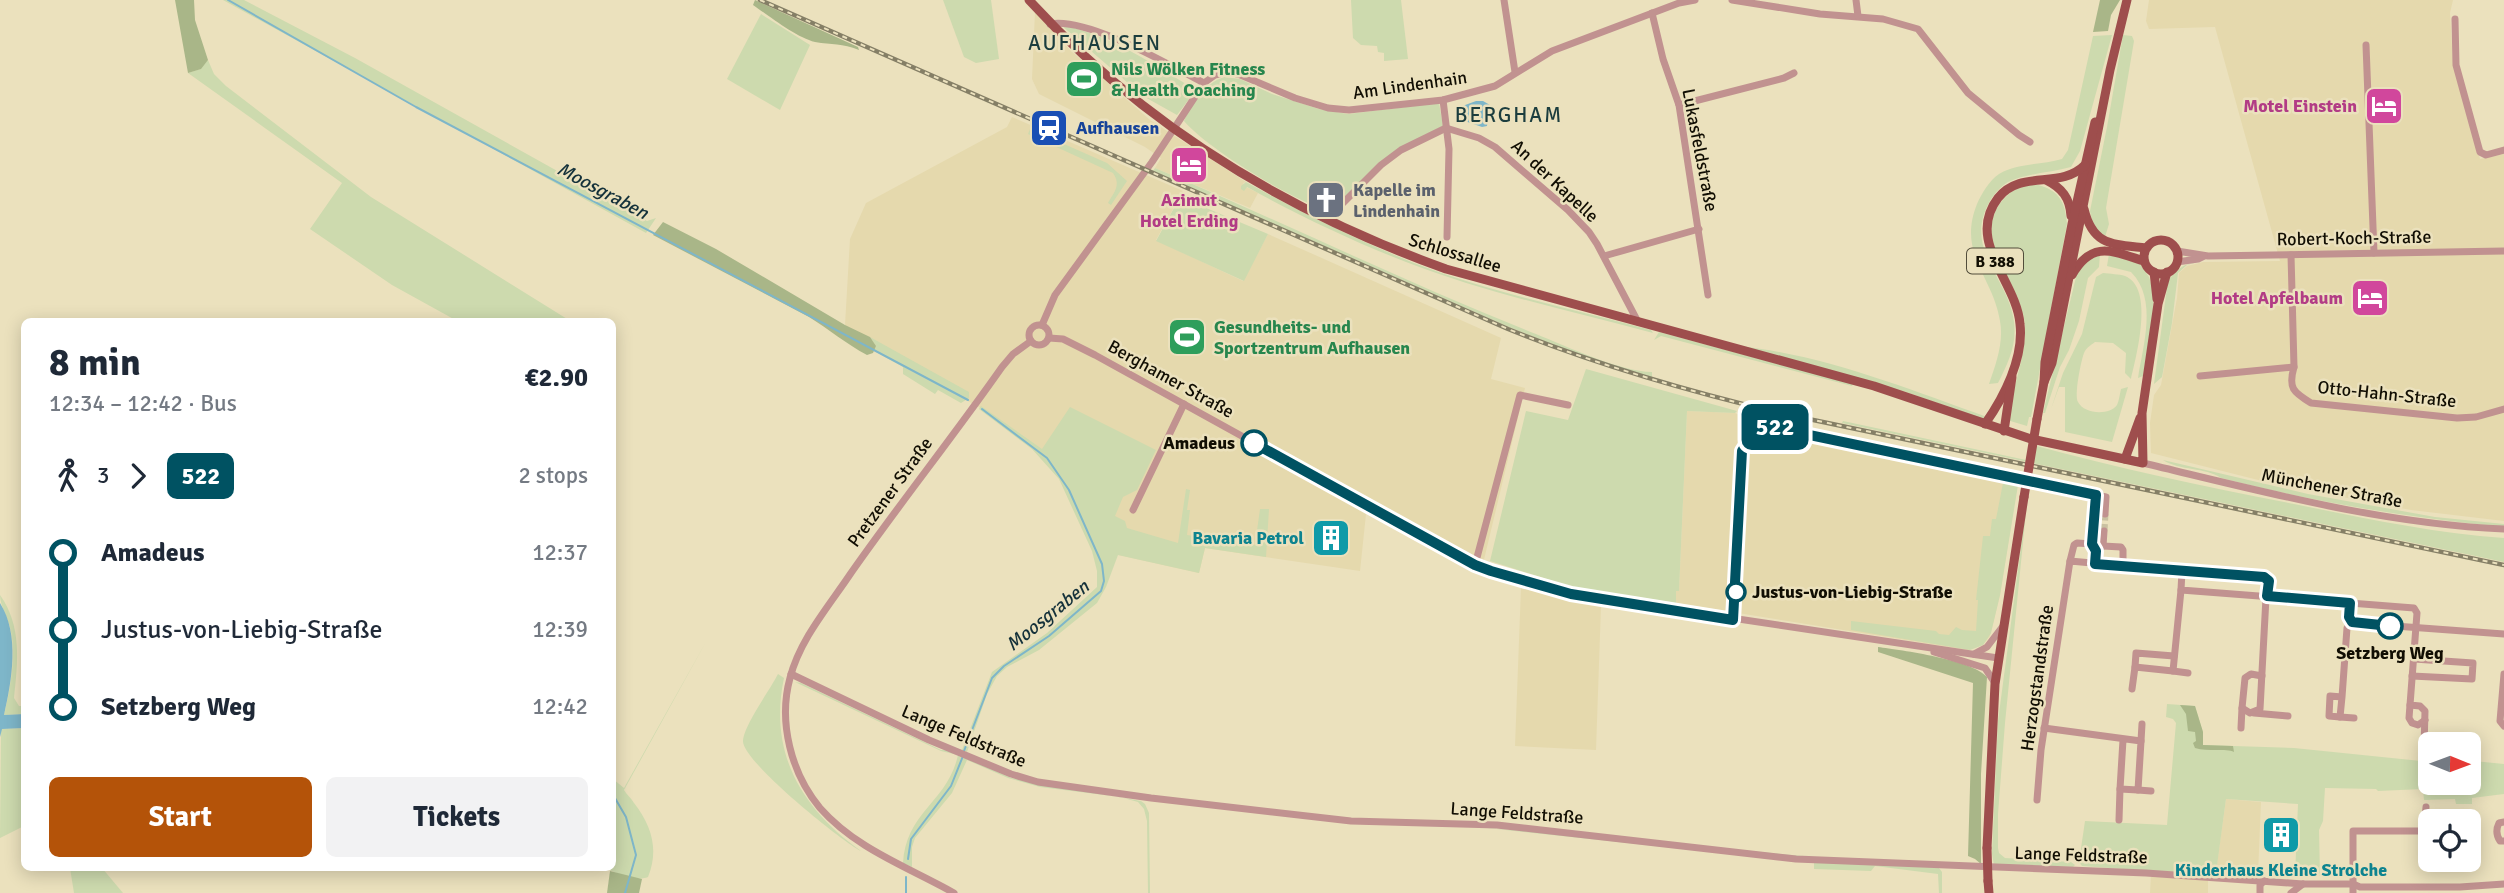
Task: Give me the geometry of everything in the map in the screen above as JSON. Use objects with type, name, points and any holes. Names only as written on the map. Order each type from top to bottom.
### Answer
[{"type":"main road","name":"Schlossallee","points":[[1029,0],[1077,50],[1128,95],[1226,165],[1325,219],[1397,251],[1446,269],[1874,386],[2046,443],[2143,463]]},
{"type":"main road","points":[[2044,382],[2052,363],[2126,0]]},
{"type":"main road","points":[[1989,893],[1987,848],[1998,657],[2044,382],[2045,362],[2085,165],[2100,98],[2110,70]]},
{"type":"main road","name":"B 388","points":[[2004,430],[2012,375],[2020,347],[2019,315],[2013,295],[1990,248],[1990,212],[1998,197],[2011,187],[2031,180],[2071,176],[2085,165]]},
{"type":"main road","points":[[2046,180],[2061,189],[2067,198],[2072,224]]},
{"type":"main road","points":[[2083,206],[2088,225],[2096,236],[2104,241],[2146,248],[2161,240],[2171,243],[2178,257],[2172,269],[2167,272],[2154,272]]},
{"type":"main road","points":[[2144,261],[2146,248]]},
{"type":"main road","points":[[2068,282],[2080,260],[2094,251],[2108,251],[2144,261],[2154,272],[2158,304]]},
{"type":"main road","points":[[2143,463],[2142,413],[2158,304],[2167,272]]},
{"type":"main road","name":"B 388","points":[[1985,424],[2012,375]]},
{"type":"main road","points":[[2125,459],[2142,413]]},
{"type":"street","points":[[1503,0],[1514,72]]},
{"type":"street","name":"Am Lindenhain","points":[[1204,83],[1215,75],[1226,72],[1238,74],[1295,98],[1328,108],[1349,110],[1443,100],[1494,86],[1552,51],[1652,13],[1695,0]]},
{"type":"street","points":[[1732,0],[1819,14],[1894,21],[1918,29],[1968,93],[2030,142]]},
{"type":"street","points":[[1856,0],[1858,16]]},
{"type":"street","name":"Lukasfeldstraße","points":[[1652,13],[1663,59],[1679,105],[1708,295]]},
{"type":"street","points":[[2455,19],[2456,65],[2480,152],[2486,155],[2504,149]]},
{"type":"street","points":[[1051,23],[1062,22],[1079,26],[1136,49],[1204,83],[1175,130]]},
{"type":"street","points":[[2366,45],[2374,253]]},
{"type":"street","points":[[1679,105],[1784,78],[1794,73]]},
{"type":"street","points":[[1443,100],[1449,149],[1447,237]]},
{"type":"street","points":[[1343,203],[1391,157],[1446,128]]},
{"type":"street","name":"An der Kapelle","points":[[1446,128],[1479,138],[1510,159],[1589,232],[1638,322]]},
{"type":"street","name":"Pretzener Straße","points":[[954,893],[867,848],[845,832],[819,807],[804,785],[787,734],[786,707],[791,674],[805,640],[889,520],[1002,367],[1013,354],[1031,341],[1031,329],[1042,326],[1055,295],[1175,130]]},
{"type":"street","points":[[1604,256],[1699,229]]},
{"type":"street","name":"Robert-Koch-Straße","points":[[2178,257],[2504,251]]},
{"type":"street","name":"Otto-Hahn-Straße","points":[[2291,255],[2294,367],[2290,382],[2292,389],[2311,403],[2457,418],[2476,417],[2504,409]]},
{"type":"street","points":[[1031,341],[1041,345],[1049,338],[1049,331],[1042,326]]},
{"type":"street","name":"Berghamer Straße","points":[[1049,338],[1063,339],[1475,565],[1531,584],[1571,594],[1733,620],[1998,657]]},
{"type":"street","points":[[2200,376],[2294,367]]},
{"type":"street","points":[[1475,565],[1520,395],[1568,405]]},
{"type":"street","points":[[1133,510],[1184,404]]},
{"type":"street","points":[[1733,620],[1742,451],[1748,439],[1763,429],[1782,428],[2106,497],[2105,514]]},
{"type":"street","name":"Münchener Straße","points":[[2143,463],[2361,511],[2452,526],[2504,529]]},
{"type":"street","points":[[2095,564],[2096,495]]},
{"type":"street","points":[[2097,547],[2104,531]]},
{"type":"street","points":[[2130,566],[2123,560],[2121,547],[2097,547],[2077,543],[2070,561],[2266,578],[2269,583],[2260,709],[2253,713]]},
{"type":"street","name":"Herzogstandstraße","points":[[2037,800],[2044,729],[2070,561]]},
{"type":"street","points":[[2173,671],[2182,571]]},
{"type":"street","points":[[2180,590],[2414,608],[2417,613],[2409,718],[2412,723],[2418,725],[2425,719]]},
{"type":"street","points":[[2350,603],[2349,617],[2352,622]]},
{"type":"street","points":[[2352,622],[2504,634]]},
{"type":"street","points":[[2352,622],[2347,628],[2342,697],[2330,696],[2329,716],[2354,718]]},
{"type":"street","points":[[1974,654],[1987,647],[2003,626]]},
{"type":"street","name":"Berghamer Straße","points":[[1910,645],[1985,668],[1995,684]]},
{"type":"street","points":[[2132,689],[2136,653],[2174,656]]},
{"type":"street","points":[[2412,676],[2472,679],[2473,663],[2414,659]]},
{"type":"street","points":[[2135,667],[2188,673]]},
{"type":"street","name":"Lange Feldstraße","points":[[791,674],[1011,774],[1038,782],[1151,799],[1339,820],[1497,825],[1796,859],[2124,872],[2303,884],[2353,884],[2360,887],[2468,890],[2504,884]]},
{"type":"street","points":[[2241,728],[2245,678],[2251,674],[2262,676]]},
{"type":"street","points":[[2504,674],[2501,722],[2504,726]]},
{"type":"street","points":[[2410,705],[2424,708],[2425,732]]},
{"type":"street","points":[[2242,708],[2246,712],[2288,716]]},
{"type":"street","points":[[2138,790],[2142,724]]},
{"type":"street","points":[[2044,729],[2141,741]]},
{"type":"street","points":[[2119,820],[2123,740]]},
{"type":"street","points":[[2120,789],[2151,791]]},
{"type":"street","points":[[2353,893],[2353,831],[2424,831],[2426,807]]},
{"type":"street","points":[[2504,822],[2499,823],[2497,828],[2500,841],[2504,841]]},
{"type":"street","points":[[2260,893],[2260,885],[2264,881]]},
{"type":"street","points":[[2291,893],[2303,884]]},
{"type":"shaded area","points":[[2149,0],[2453,0],[2450,13],[2453,64],[2480,159],[2504,154],[2504,521],[2411,510],[2274,484],[2151,453],[2150,423],[2154,395],[2161,385],[2179,273],[2187,266],[2203,262],[2280,261],[2215,27],[2149,29],[2146,21]]},
{"type":"shaded area","points":[[1035,12],[1070,50],[1150,120],[1246,182],[1243,183],[1246,187],[1258,193],[1250,208],[1155,168],[1161,158],[1145,147],[1039,94],[1032,79]]},
{"type":"shaded area","points":[[1012,117],[1183,191],[1156,240],[1243,281],[1268,234],[1501,338],[1491,379],[1525,388],[1483,564],[1366,514],[1360,571],[1205,548],[1199,573],[1096,550],[1069,490],[1047,458],[982,409],[872,348],[845,325],[850,239],[866,203],[1007,127]]},
{"type":"shaded area","points":[[1687,411],[1735,413],[1760,425],[2018,481],[2000,595],[1990,636],[1983,645],[1968,650],[1676,603],[1676,591],[1679,591]]},
{"type":"shaded area","points":[[1521,588],[1601,606],[1596,750],[1515,746]]},
{"type":"shaded area","points":[[2226,799],[2261,802],[2258,874],[2216,871]]},
{"type":"shaded area","points":[[2151,875],[2208,879],[2208,893],[2150,893]]},
{"type":"green space","points":[[175,0],[194,0],[195,20],[208,60],[201,69],[188,73]]},
{"type":"green space","points":[[223,0],[244,0],[355,58],[647,221],[656,218],[646,233]]},
{"type":"green space","points":[[755,0],[858,47],[859,50],[815,42],[800,36],[753,5]]},
{"type":"green space","points":[[943,0],[991,0],[999,59],[976,63],[964,57]]},
{"type":"green space","points":[[1351,0],[1401,0],[1408,59],[1384,61],[1384,53],[1378,52],[1377,46],[1361,45],[1353,38]]},
{"type":"green space","points":[[2100,0],[2120,0],[2111,15],[2108,31],[2093,32]]},
{"type":"green space","points":[[761,14],[810,45],[780,110],[727,79]]},
{"type":"green space","points":[[1061,25],[1114,43],[1196,90],[1177,115],[1143,96]]},
{"type":"green space","points":[[2112,35],[2080,151],[2071,167],[2008,182],[1992,198],[1983,218],[1981,234],[1984,249],[2010,306],[2015,330],[2011,354],[2002,376],[1998,383],[1989,384],[1999,353],[2001,329],[1996,305],[1978,264],[1971,237],[1977,204],[1986,188],[1999,174],[2014,168],[2062,159],[2068,150],[2093,36]]},
{"type":"green space","points":[[2123,35],[2132,36],[2134,41],[2106,208],[2109,224],[2105,237],[2094,226],[2090,211]]},
{"type":"green space","points":[[208,60],[214,74],[226,86],[371,197],[566,318],[452,318],[392,285],[310,229],[342,183],[188,73],[200,69]]},
{"type":"green space","points":[[1224,77],[1240,79],[1272,94],[1319,109],[1348,114],[1439,103],[1443,126],[1399,148],[1329,211],[1252,173],[1212,146],[1184,121],[1200,94],[1210,84]]},
{"type":"green space","points":[[1030,129],[1107,163],[1127,181],[1111,205],[1108,203],[1117,185],[1113,173],[1028,134]]},
{"type":"green space","points":[[1155,168],[1578,351],[1625,368],[1652,372],[1652,378],[1577,354],[1509,327],[1153,171]]},
{"type":"green space","points":[[1246,182],[1329,225],[1414,263],[1472,283],[1651,330],[1653,333],[1498,292],[1406,262],[1325,227],[1247,187],[1244,191],[1241,186]]},
{"type":"green space","points":[[2034,184],[2049,189],[2059,197],[2067,224],[2031,417],[2027,426],[2007,420],[2021,362],[2025,326],[2022,311],[2001,266],[1991,235],[1992,220],[2006,196],[2014,190]]},
{"type":"green space","points":[[1180,197],[1268,234],[1244,281],[1156,241]]},
{"type":"green space","points":[[663,222],[716,249],[870,337],[876,346],[873,353],[867,355],[809,317],[653,235]]},
{"type":"green space","points":[[2100,254],[2099,267],[2088,278],[2079,321],[2043,413],[2077,273],[2084,261]]},
{"type":"green space","points":[[2109,254],[2139,262],[2149,277],[2154,292],[2143,376],[2138,378],[2147,323],[2144,295],[2131,272],[2107,266]]},
{"type":"green space","points":[[2198,262],[2187,265],[2178,273],[2162,377],[2154,384],[2168,280],[2187,264]]},
{"type":"green space","points":[[2103,273],[2125,276],[2134,283],[2141,308],[2139,340],[2131,379],[2125,373],[2126,353],[2113,343],[2095,342],[2085,351],[2081,363],[2077,398],[2086,409],[2103,412],[2113,409],[2118,403],[2121,389],[2128,387],[2112,442],[2065,432],[2065,387],[2059,387],[2051,409],[2063,373],[2082,334],[2096,277]]},
{"type":"green space","points":[[1659,332],[1853,384],[1852,386],[1661,336],[1654,340]]},
{"type":"green space","points":[[870,337],[969,392],[969,398],[961,403],[938,390],[935,394],[903,374],[903,367],[874,351],[876,346]]},
{"type":"green space","points":[[1739,346],[1771,350],[1833,365],[1987,417],[1986,420],[1906,392]]},
{"type":"green space","points":[[1586,369],[1737,411],[1687,411],[1679,591],[1676,591],[1676,603],[1572,587],[1490,561],[1526,411],[1568,420]]},
{"type":"green space","points":[[981,406],[1042,449],[1070,407],[1156,450],[1137,490],[1123,497],[1115,516],[1125,521],[1127,528],[1178,543],[1186,489],[1190,490],[1187,535],[1255,545],[1260,509],[1269,509],[1266,557],[1205,548],[1199,573],[1118,555],[1097,603],[1039,650],[1007,667],[997,676],[987,694],[967,752],[962,750],[992,672],[1047,633],[1097,587],[1097,571],[1092,551],[1059,479],[1032,449],[979,409]]},
{"type":"green space","points":[[1749,415],[2015,473],[1779,423],[1763,422]]},
{"type":"green space","points":[[1843,421],[2026,460],[2029,444],[2161,477],[2346,515],[2425,529],[2504,538],[2504,562],[1842,423]]},
{"type":"green space","points":[[2163,460],[2308,494],[2435,517],[2504,524],[2504,527],[2326,502],[2221,478]]},
{"type":"green space","points":[[2003,483],[2018,485],[2000,595],[1991,633],[1983,645],[1970,650],[1851,630],[1851,621],[1936,631],[1949,635],[1956,627],[1976,631],[1976,600],[1983,536],[1990,536],[1992,519],[1996,519]]},
{"type":"green space","points":[[2027,502],[2005,723],[1998,848],[2005,858],[2071,862],[2075,865],[2073,867],[1994,865],[1992,854],[1998,721]]},
{"type":"green space","points":[[0,595],[12,619],[15,632],[17,658],[14,698],[21,706],[21,714],[4,715],[13,652],[10,627]]},
{"type":"green space","points":[[707,640],[624,790],[645,820],[652,838],[653,857],[648,877],[632,878],[612,871],[616,871],[616,781],[624,788]]},
{"type":"green space","points":[[1878,647],[1952,661],[1979,671],[1987,677],[1981,774],[1981,864],[1968,856],[1973,683],[1878,652]]},
{"type":"green space","points":[[778,674],[784,678],[780,705],[781,731],[794,777],[806,798],[822,817],[861,851],[794,800],[747,751],[743,741],[744,734]]},
{"type":"green space","points":[[795,682],[941,750],[949,750],[1011,778],[1115,796],[1040,787],[1008,778],[967,760],[952,793],[915,838],[912,867],[903,863],[911,831],[946,784],[958,755],[941,751]]},
{"type":"green space","points":[[2167,704],[2195,706],[2203,732],[2203,745],[2294,748],[2418,761],[2418,789],[2378,791],[2325,788],[2323,821],[2319,830],[2320,876],[2295,876],[2298,804],[2226,799],[2216,873],[2248,878],[2082,866],[2079,862],[2085,821],[2167,825],[2176,723],[2166,717]]},
{"type":"green space","points":[[2180,705],[2195,706],[2203,732],[2203,745],[2233,746],[2234,752],[2195,748],[2195,732],[2188,731],[2186,714]]},
{"type":"green space","points":[[21,728],[21,828],[0,838],[1,729]]},
{"type":"green space","points":[[2482,762],[2504,764],[2504,794],[2472,798],[2472,804],[2456,804],[2455,799],[2424,800],[2424,795],[2481,795]]},
{"type":"green space","points":[[1123,798],[1141,801],[1149,813],[1150,893],[1147,821],[1144,809],[1138,802]]},
{"type":"green space","points":[[1478,827],[1939,868],[1942,872],[1942,893],[1939,893],[1938,874],[1875,866],[1871,871],[1814,869],[1814,863]]},
{"type":"green space","points":[[70,871],[105,871],[123,893],[74,893]]},
{"type":"green space","points":[[610,871],[642,879],[639,893],[607,893]]},
{"type":"water","points":[[1476,101],[1490,105],[1487,126],[1482,127],[1456,118],[1457,108]]},
{"type":"water","points":[[0,603],[10,629],[12,643],[12,673],[4,715],[21,714],[21,728],[2,729],[0,737]]},
{"type":"waterway","name":"Moosgraben","points":[[228,0],[416,107],[968,400]]},
{"type":"waterway","name":"Moosgraben","points":[[964,751],[992,678],[1004,666],[1049,636],[1101,591],[1104,581],[1102,564],[1069,490],[1047,458],[982,409]]},
{"type":"waterway","name":"Moosgraben","points":[[908,859],[911,839],[951,786],[963,756]]},
{"type":"waterway","points":[[616,800],[626,817],[636,855],[625,893]]},
{"type":"waterway","name":"Moosgraben","points":[[906,877],[906,893]]},
{"type":"tunnel","points":[[2104,531],[2105,514]]},
{"type":"railway","points":[[760,0],[1508,329],[1609,366],[1780,413],[2504,565]]},
{"type":"bus line","name":"522","points":[[1254,443],[1475,565],[1506,577],[1571,594],[1733,620],[1742,451],[1744,444],[1753,434],[1771,427],[1782,428],[2096,495],[2092,544],[2096,551],[2095,564],[2264,577],[2269,581],[2267,596],[2350,603],[2349,619],[2352,622],[2390,626]]},
{"type":"place","name":"Nils Wölken Fitness & Health Coaching","points":[[1084,79]]},
{"type":"place","name":"Motel Einstein","points":[[2384,106]]},
{"type":"place","name":"Aufhausen","points":[[1049,128]]},
{"type":"place","name":"Azimut Hotel Erding","points":[[1189,165]]},
{"type":"place","name":"Kapelle im Lindenhain","points":[[1326,200]]},
{"type":"place","name":"Hotel Apfelbaum","points":[[2370,298]]},
{"type":"place","name":"Gesundheits- und Sportzentrum Aufhausen","points":[[1187,337]]},
{"type":"place","name":"Amadeus","points":[[1254,443]]},
{"type":"place","name":"Bavaria Petrol","points":[[1331,538]]},
{"type":"place","name":"Justus-von-Liebig-Straße","points":[[1736,592]]},
{"type":"place","name":"Setzberg Weg","points":[[2390,626]]},
{"type":"place","name":"Kinderhaus Kleine Strolche","points":[[2281,835]]},
{"type":"district","name":"AUFHAUSEN","points":[[1095,43]]},
{"type":"district","name":"BERGHAM","points":[[1509,115]]}]
